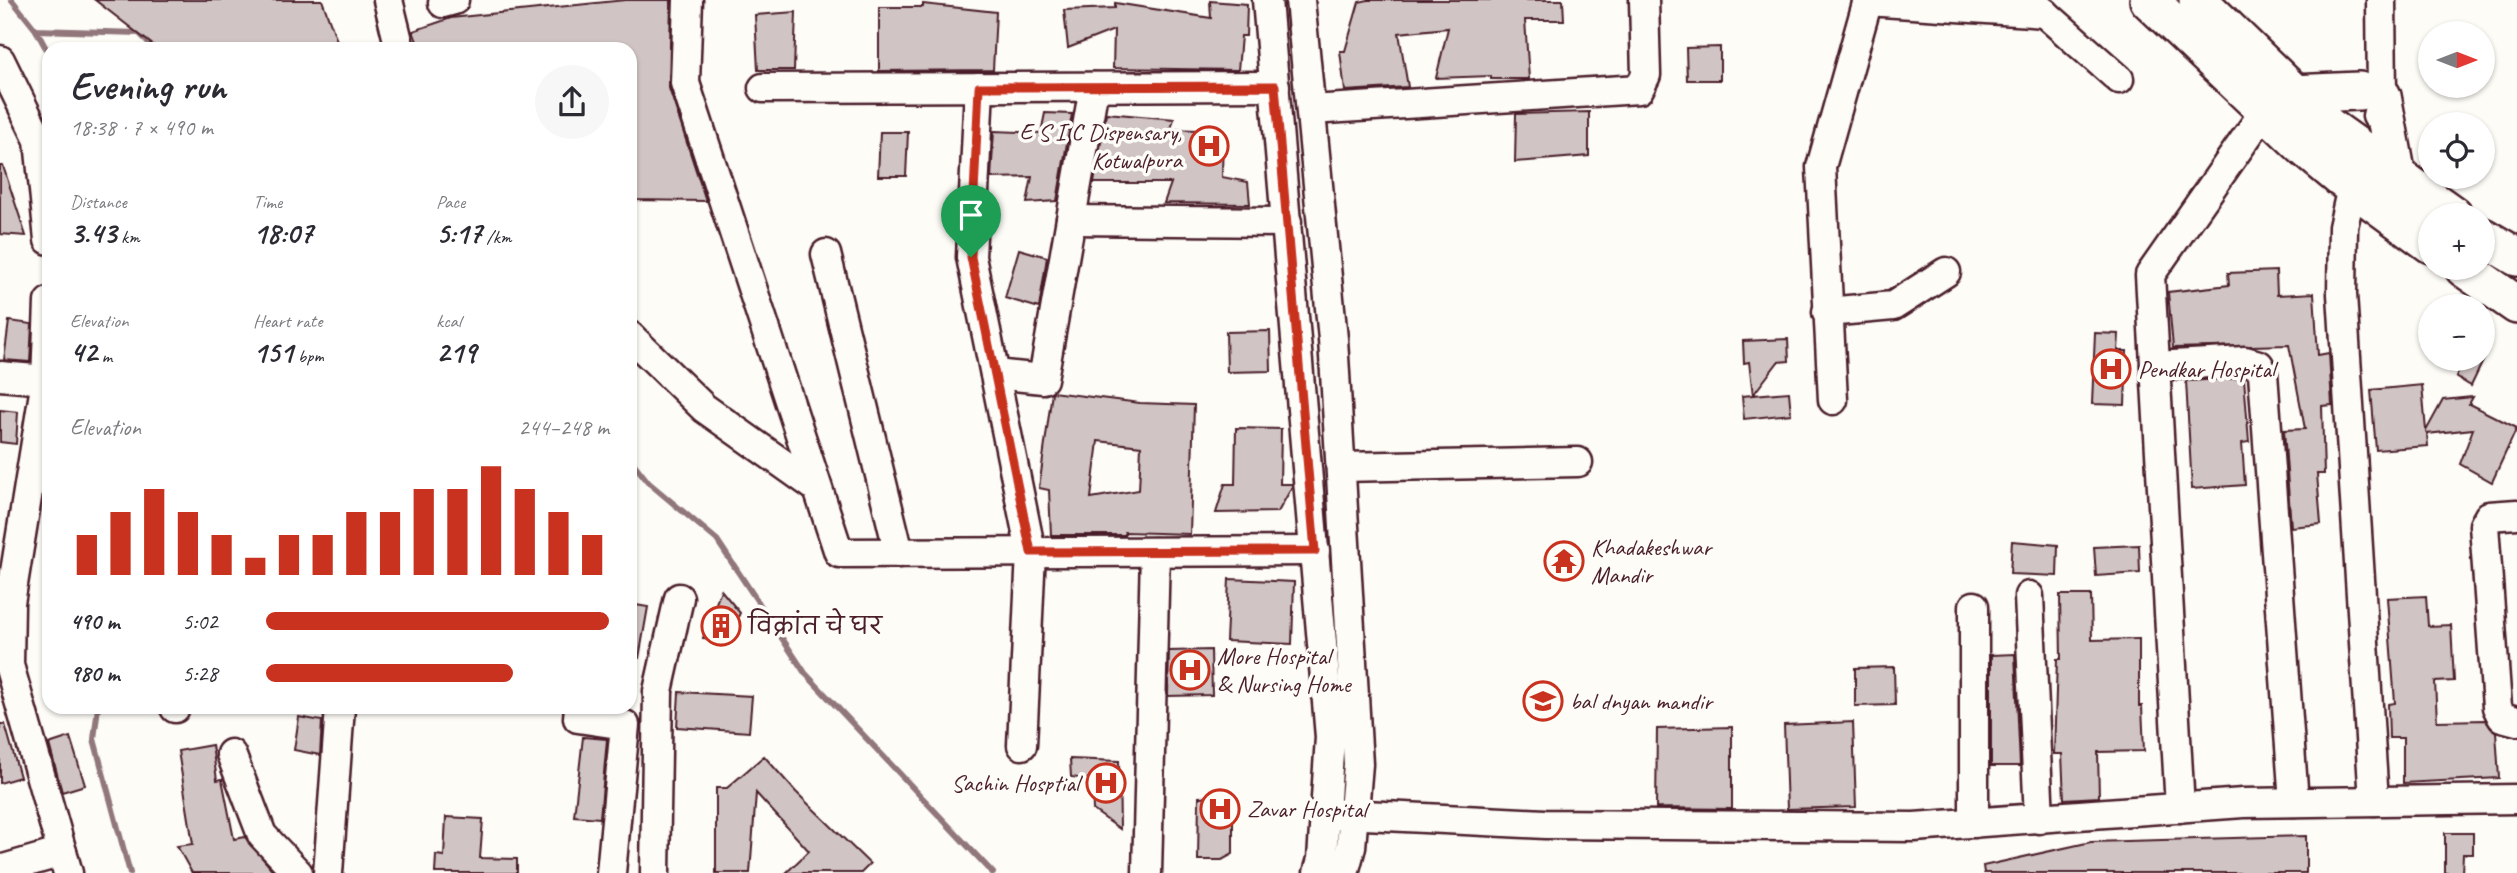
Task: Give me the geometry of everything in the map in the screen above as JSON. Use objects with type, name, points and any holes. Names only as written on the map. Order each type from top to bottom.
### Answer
[{"type":"main road","points":[[2149,0],[2280,97],[2371,94],[2397,176]]},
{"type":"main road","points":[[2197,0],[2317,137],[2351,172],[2418,232]]},
{"type":"main road","points":[[2351,172],[2397,176],[2436,203]]},
{"type":"main road","points":[[2495,244],[2517,257]]},
{"type":"main road","points":[[2481,280],[2517,305]]},
{"type":"street","points":[[388,0],[399,42]]},
{"type":"street","points":[[688,0],[685,83],[839,553],[1315,551]]},
{"type":"street","points":[[1267,0],[1330,737],[1318,873]]},
{"type":"street","points":[[1300,0],[1333,339],[1358,764],[1351,847],[1344,873]]},
{"type":"street","points":[[1311,110],[1639,89],[1646,75],[1644,0]]},
{"type":"street","points":[[2374,801],[2342,294],[2343,227],[2351,172],[2376,120],[2371,94],[2382,57],[2381,0]]},
{"type":"street","points":[[1833,400],[1821,167],[1867,1],[2037,7],[2119,79]]},
{"type":"street","points":[[0,60],[39,140],[42,170]]},
{"type":"street","points":[[763,88],[1275,86]]},
{"type":"street","points":[[979,87],[971,257],[1031,552],[1022,745]]},
{"type":"street","points":[[995,374],[1043,379],[1094,87]]},
{"type":"street","points":[[2317,137],[2371,94]]},
{"type":"street","points":[[2180,808],[2150,275],[2280,97]]},
{"type":"street","points":[[1071,220],[1287,222]]},
{"type":"street","points":[[826,254],[899,553]]},
{"type":"street","points":[[1827,312],[1893,306],[1947,272]]},
{"type":"street","points":[[637,343],[704,408],[817,488]]},
{"type":"street","points":[[2155,366],[2245,361],[2259,365],[2263,373],[2294,802]]},
{"type":"street","points":[[0,376],[42,380]]},
{"type":"street","points":[[0,870],[65,863],[9,665],[6,593],[42,401]]},
{"type":"street","points":[[1341,467],[1578,462]]},
{"type":"street","points":[[2517,514],[2489,516],[2484,525],[2497,707],[2502,717],[2517,721]]},
{"type":"street","points":[[1147,873],[1154,552]]},
{"type":"street","points":[[2029,596],[2039,819]]},
{"type":"street","points":[[655,873],[658,691],[679,598]]},
{"type":"street","points":[[1974,606],[1975,823]]},
{"type":"street","points":[[328,873],[339,714]]},
{"type":"street","points":[[578,714],[578,718],[625,725],[611,873]]},
{"type":"street","points":[[231,754],[262,835],[298,873]]},
{"type":"street","points":[[1325,813],[1545,824],[1914,827],[2294,802],[2517,799]]},
{"type":"building","points":[[95,0],[322,0],[337,42],[149,42]]},
{"type":"building","points":[[625,0],[671,0],[669,88],[706,201],[637,200],[637,42],[417,42],[413,31],[451,18]]},
{"type":"building","points":[[1563,0],[1564,20],[1525,20],[1529,79],[1491,79],[1491,76],[1436,78],[1448,28],[1399,33],[1408,87],[1345,91],[1340,51],[1345,51],[1359,2]]},
{"type":"building","points":[[1210,1],[1247,4],[1246,36],[1241,36],[1238,70],[1113,68],[1114,30],[1068,48],[1064,10],[1115,8],[1115,3],[1211,18]]},
{"type":"building","points":[[923,4],[996,12],[993,70],[879,71],[879,7],[923,7]]},
{"type":"building","points":[[796,12],[794,70],[758,70],[755,15]]},
{"type":"building","points":[[1720,47],[1720,80],[1687,80],[1686,48]]},
{"type":"building","points":[[1589,112],[1589,156],[1515,162],[1516,114]]},
{"type":"building","points":[[1045,113],[1072,114],[1057,201],[1027,203],[1032,177],[991,178],[994,131],[1041,133]]},
{"type":"building","points":[[1106,113],[1174,119],[1171,129],[1223,131],[1222,177],[1248,182],[1250,204],[1164,203],[1171,183],[1094,183]]},
{"type":"building","points":[[880,132],[908,132],[906,176],[878,176]]},
{"type":"building","points":[[0,166],[3,166],[26,236],[0,234]]},
{"type":"building","points":[[1019,249],[1047,257],[1039,308],[1005,298]]},
{"type":"building","points":[[2276,271],[2277,295],[2314,293],[2318,355],[2329,353],[2332,405],[2322,406],[2324,474],[2317,474],[2321,524],[2291,527],[2284,430],[2305,429],[2289,345],[2173,348],[2168,292],[2229,285],[2228,273]]},
{"type":"building","points":[[9,321],[32,324],[30,362],[4,360]]},
{"type":"building","points":[[1270,331],[1271,371],[1227,372],[1226,332]]},
{"type":"building","points":[[2095,333],[2119,334],[2118,351],[2127,351],[2125,405],[2092,404]]},
{"type":"building","points":[[1788,339],[1789,361],[1778,362],[1753,395],[1749,362],[1744,363],[1743,341]]},
{"type":"building","points":[[2459,371],[2478,371],[2471,386],[2456,377]]},
{"type":"building","points":[[2244,378],[2249,442],[2242,443],[2245,485],[2192,489],[2186,381]]},
{"type":"building","points":[[2422,385],[2426,431],[2443,400],[2473,397],[2469,404],[2517,428],[2492,482],[2460,464],[2473,429],[2427,434],[2428,446],[2376,450],[2371,390]]},
{"type":"building","points":[[1052,392],[1140,403],[1194,405],[1190,534],[1125,532],[1125,535],[1051,535],[1049,490],[1039,488]],"holes":[[[1098,441],[1141,446],[1139,490],[1091,498]]]},
{"type":"building","points":[[1789,392],[1791,414],[1744,419],[1742,396]]},
{"type":"building","points":[[0,410],[18,412],[16,444],[0,442]]},
{"type":"building","points":[[1236,428],[1281,429],[1280,484],[1292,484],[1292,487],[1278,512],[1216,513],[1225,484],[1235,484]]},
{"type":"building","points":[[2012,541],[2058,545],[2057,576],[2010,574]]},
{"type":"building","points":[[2139,545],[2140,573],[2096,576],[2094,547]]},
{"type":"building","points":[[1229,579],[1294,582],[1292,644],[1226,641]]},
{"type":"building","name":"विक्रांत चे घर","points":[[721,590],[740,613],[726,643],[703,638]]},
{"type":"building","points":[[2060,595],[2091,595],[2092,640],[2139,639],[2139,706],[2142,706],[2144,751],[2098,752],[2099,797],[2064,799],[2062,754],[2054,754],[2057,659],[2061,659]]},
{"type":"building","points":[[2426,596],[2428,626],[2451,625],[2454,681],[2435,682],[2437,721],[2485,720],[2496,732],[2499,778],[2403,783],[2403,738],[2389,738],[2388,704],[2395,703],[2387,598]]},
{"type":"building","points":[[637,605],[648,607],[637,658]]},
{"type":"building","points":[[1211,650],[1212,695],[1168,696],[1169,651]]},
{"type":"building","points":[[2015,654],[2020,766],[1991,766],[1991,655]]},
{"type":"building","points":[[1894,667],[1895,705],[1855,706],[1855,668]]},
{"type":"building","points":[[679,692],[752,696],[749,732],[677,727]]},
{"type":"building","points":[[299,717],[322,721],[320,755],[294,750]]},
{"type":"building","points":[[1853,722],[1856,807],[1787,809],[1784,725]]},
{"type":"building","points":[[0,724],[5,724],[20,777],[0,783]]},
{"type":"building","points":[[1732,727],[1732,809],[1656,808],[1657,729]]},
{"type":"building","points":[[70,737],[85,785],[62,792],[49,744]]},
{"type":"building","points":[[583,737],[607,739],[600,818],[574,816]]},
{"type":"building","points":[[212,745],[217,780],[222,779],[234,839],[245,837],[275,873],[192,873],[177,846],[193,844],[178,751]]},
{"type":"building","points":[[764,756],[796,792],[870,864],[861,873],[786,873],[809,851],[756,793],[750,873],[716,873],[716,788],[727,788]]},
{"type":"building","points":[[1070,759],[1119,761],[1120,829],[1093,810],[1092,780],[1071,777]]},
{"type":"building","points":[[1229,796],[1229,814],[1233,814],[1233,854],[1222,860],[1198,860],[1199,797]]},
{"type":"building","points":[[446,817],[483,819],[480,858],[517,859],[517,873],[435,873],[436,855],[444,856]]},
{"type":"building","points":[[2445,833],[2473,833],[2473,854],[2463,854],[2462,873],[2445,873]]},
{"type":"building","points":[[2306,836],[2306,873],[1984,873],[1983,866],[2091,842]]},
{"type":"waterway","points":[[12,0],[36,30],[139,33],[148,42]]},
{"type":"waterway","points":[[36,30],[42,42]]},
{"type":"waterway","points":[[637,468],[649,483],[717,540],[805,673],[993,873]]},
{"type":"waterway","points":[[97,714],[94,739],[130,873]]},
{"type":"place","name":"E S I C Dispensary, Kotwalpura","points":[[1209,146]]},
{"type":"place","name":"Pendkar Hospital","points":[[2111,369]]},
{"type":"place","name":"Khadakeshwar Mandir","points":[[1564,561]]},
{"type":"place","name":"विक्रांत चे घर","points":[[721,626]]},
{"type":"place","name":"More Hospital & Nursing Home","points":[[1190,670]]},
{"type":"place","name":"bal dnyan mandir","points":[[1543,701]]},
{"type":"place","name":"Sachin Hosptial","points":[[1106,783]]},
{"type":"place","name":"Zavar Hospital","points":[[1220,809]]},
{"type":"route","points":[[1275,86],[1315,551],[1031,552],[971,257],[979,87],[1275,86]]}]
